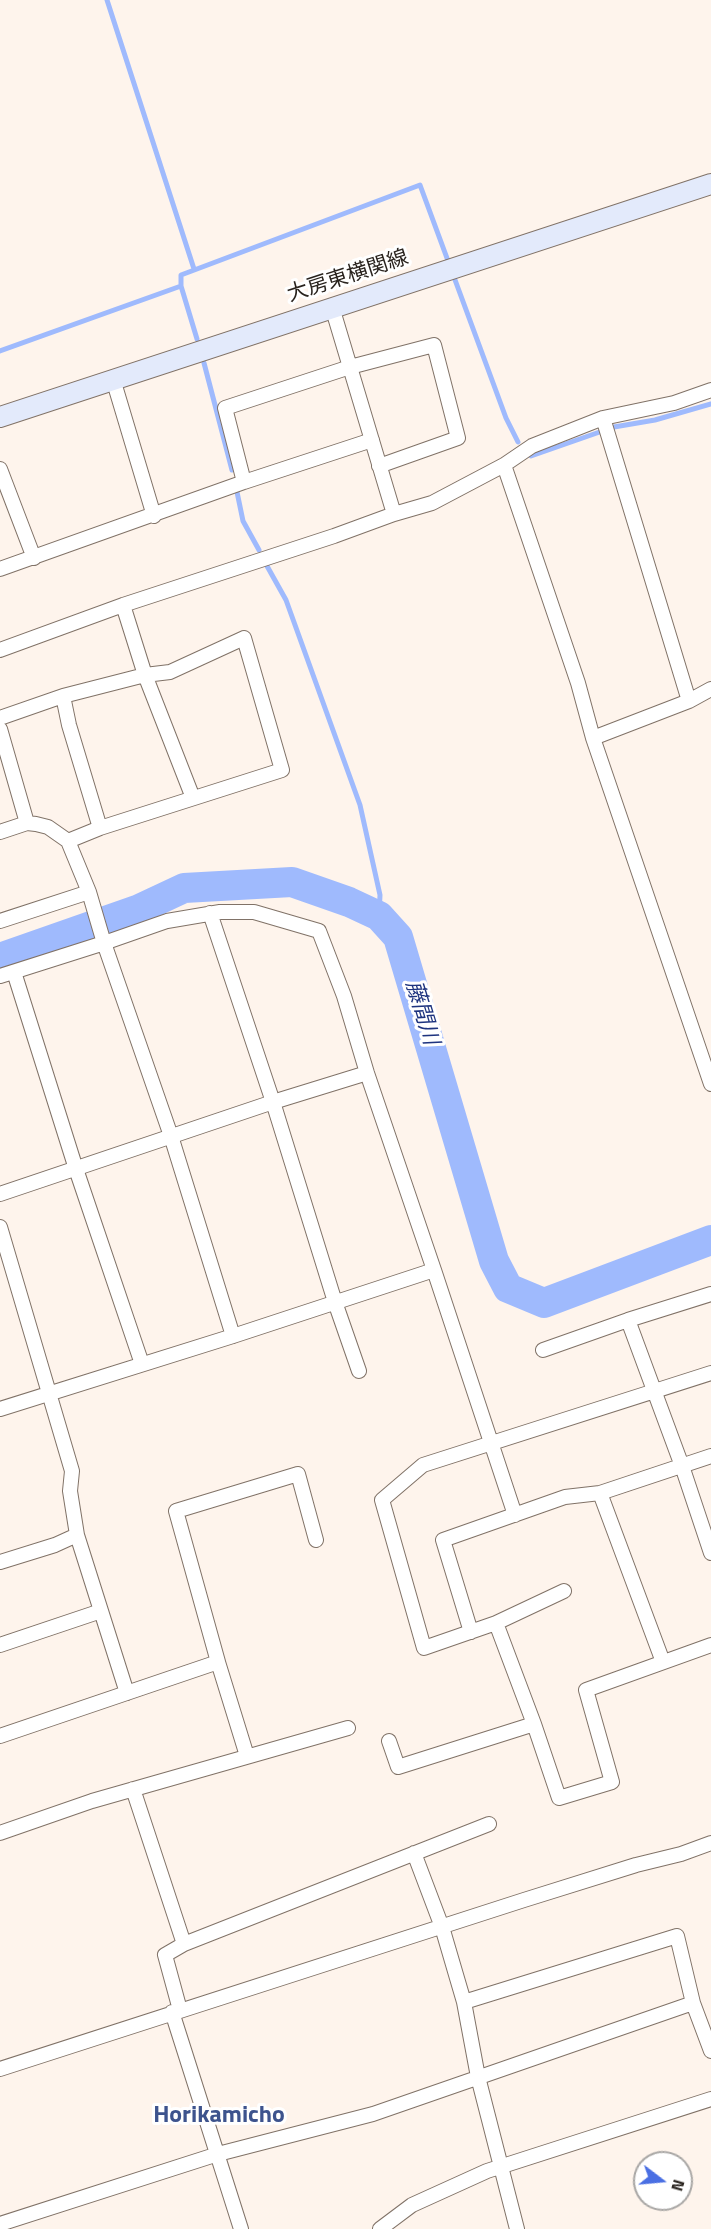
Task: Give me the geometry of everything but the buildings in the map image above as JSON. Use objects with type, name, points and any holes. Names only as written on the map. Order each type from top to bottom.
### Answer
[{"type":"main road","name":"大房東横関線","points":[[0,417],[711,184]]},
{"type":"street","points":[[332,307],[394,514]]},
{"type":"street","points":[[244,482],[225,408],[350,367],[434,345],[458,438],[379,466]]},
{"type":"street","points":[[113,379],[154,516]]},
{"type":"street","points":[[0,650],[123,605],[432,503],[504,465],[532,446],[605,427],[711,390]]},
{"type":"street","points":[[605,427],[689,701]]},
{"type":"street","points":[[0,569],[244,482],[372,440]]},
{"type":"street","points":[[504,465],[578,683],[593,738],[711,1084]]},
{"type":"street","points":[[0,469],[33,558]]},
{"type":"street","points":[[123,605],[146,675],[193,798]]},
{"type":"street","points":[[0,718],[63,696],[146,675],[170,672],[244,638],[282,770],[100,828],[68,841]]},
{"type":"street","points":[[593,738],[689,701],[711,688]]},
{"type":"street","points":[[63,696],[69,725],[100,828]]},
{"type":"street","points":[[0,729],[27,823]]},
{"type":"street","points":[[0,832],[27,823],[48,827],[68,841],[89,892],[104,943],[171,1136],[233,1336]]},
{"type":"street","points":[[0,921],[89,892]]},
{"type":"street","points":[[0,976],[167,921],[210,913],[254,912],[320,931],[344,996],[515,1515]]},
{"type":"street","points":[[210,913],[359,1371]]},
{"type":"street","points":[[14,972],[76,1169],[142,1364]]},
{"type":"street","points":[[0,1194],[273,1102],[368,1073]]},
{"type":"street","points":[[0,1227],[72,1471],[70,1491],[77,1535],[127,1693]]},
{"type":"street","points":[[0,1409],[434,1270]]},
{"type":"street","points":[[543,1350],[711,1294]]},
{"type":"street","points":[[628,1320],[682,1466],[711,1553]]},
{"type":"street","points":[[564,1591],[496,1623],[424,1648],[382,1500],[423,1465],[711,1373]]},
{"type":"street","points":[[471,1632],[443,1540],[564,1497],[600,1493],[711,1456]]},
{"type":"street","points":[[247,1756],[176,1511],[298,1474],[316,1540]]},
{"type":"street","points":[[600,1493],[663,1662]]},
{"type":"street","points":[[0,1562],[55,1545],[77,1535]]},
{"type":"street","points":[[0,1645],[101,1611]]},
{"type":"street","points":[[496,1623],[559,1798],[612,1782],[586,1690],[711,1645]]},
{"type":"street","points":[[0,1736],[218,1662]]},
{"type":"street","points":[[388,1741],[398,1767],[534,1724]]},
{"type":"street","points":[[0,1833],[92,1801],[348,1728]]},
{"type":"street","points":[[133,1789],[184,1944]]},
{"type":"street","points":[[241,2229],[176,2011],[165,1955],[184,1944],[489,1824]]},
{"type":"street","points":[[0,2069],[546,1893],[636,1865],[681,1854],[711,1843]]},
{"type":"street","points":[[414,1853],[442,1927],[464,2002],[478,2078],[517,2229]]},
{"type":"street","points":[[464,2002],[677,1936],[693,2003],[711,2050]]},
{"type":"street","points":[[0,2224],[218,2154],[373,2114],[693,2003]]},
{"type":"street","points":[[380,2229],[412,2205],[487,2170],[711,2099]]},
{"type":"waterway","points":[[107,0],[194,269]]},
{"type":"waterway","points":[[0,351],[181,286],[181,275],[420,185],[506,418],[518,442]]},
{"type":"waterway","points":[[181,286],[197,339]]},
{"type":"waterway","points":[[204,363],[232,470]]},
{"type":"waterway","points":[[531,456],[614,427],[655,420],[711,404]]},
{"type":"waterway","points":[[237,492],[243,521],[259,550]]},
{"type":"waterway","points":[[267,566],[286,600],[360,805],[380,895],[379,916]]},
{"type":"waterway","name":"藤間川","points":[[0,958],[137,910],[184,888],[292,882],[349,902],[379,916],[398,937],[494,1261],[508,1288],[544,1303],[711,1240]]},
{"type":"district","name":"Horikamicho","points":[[219,2116]]}]
